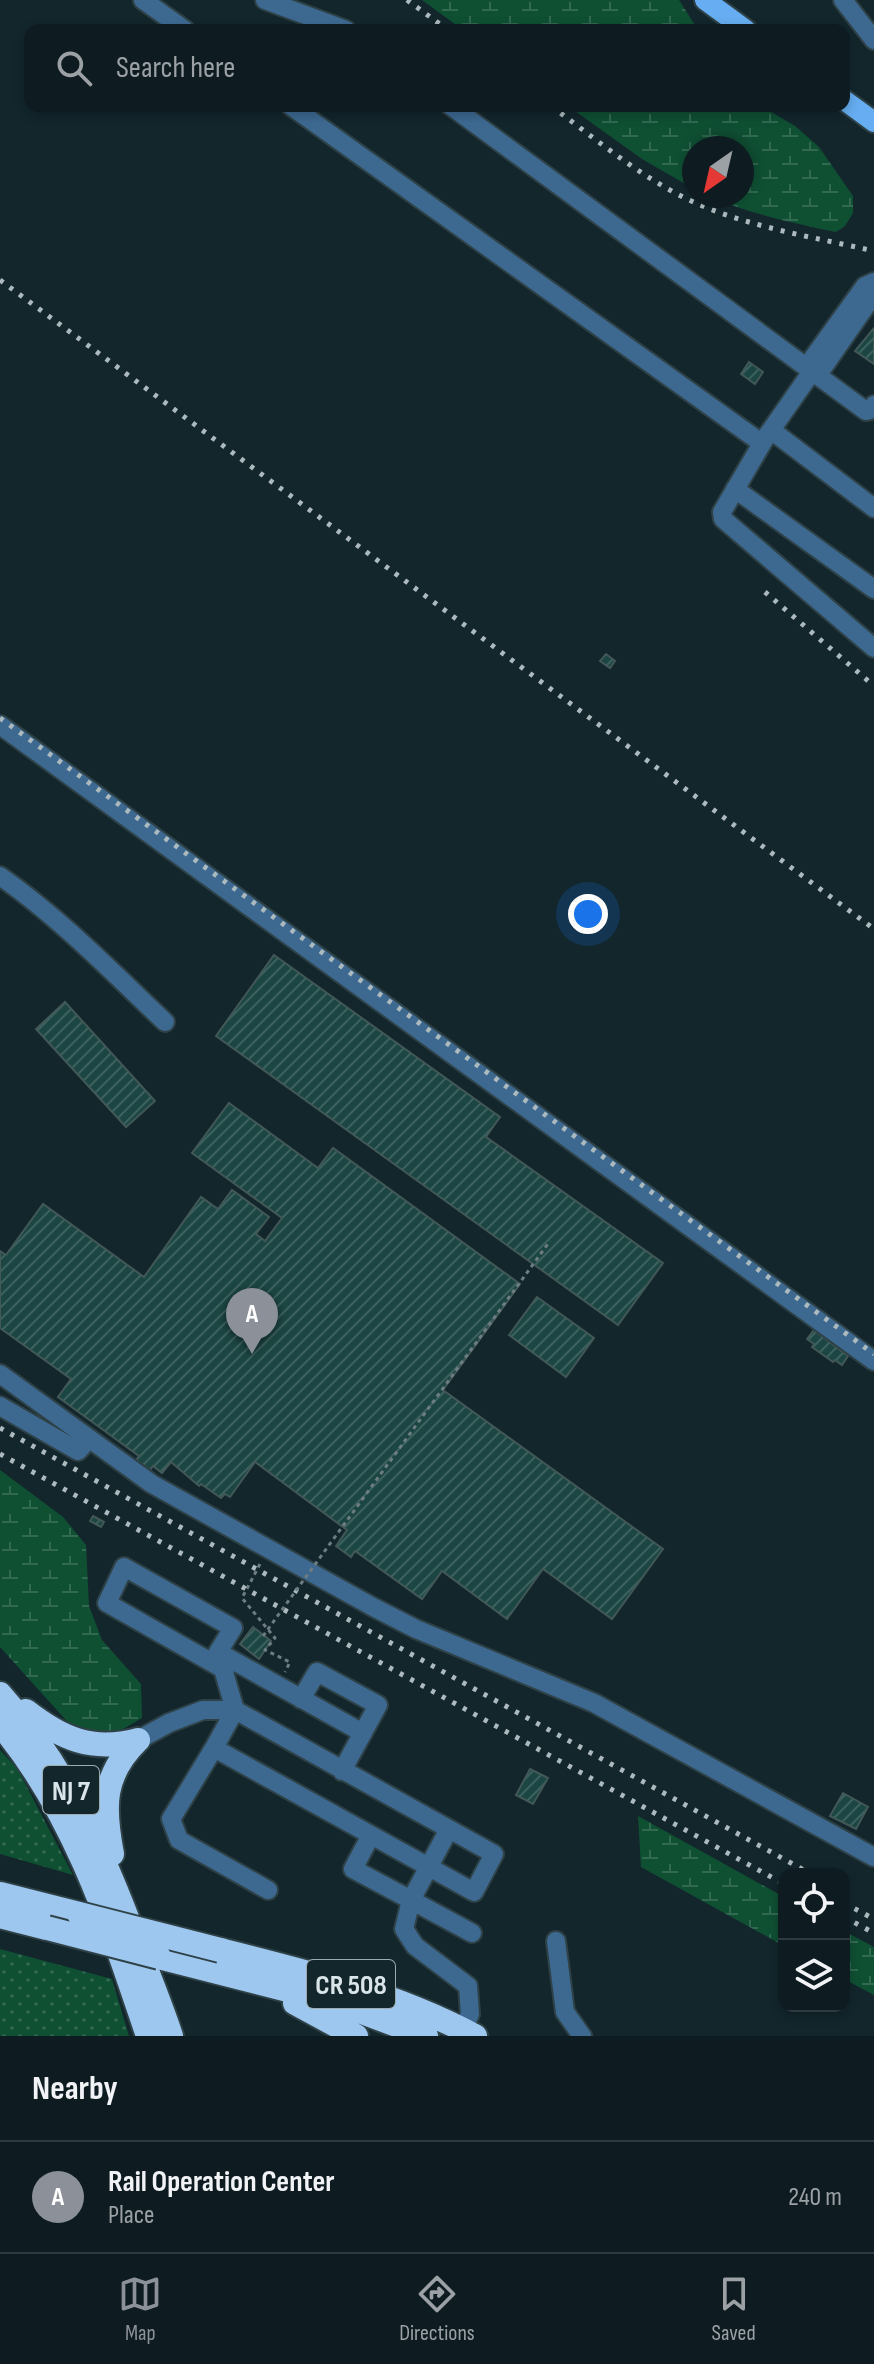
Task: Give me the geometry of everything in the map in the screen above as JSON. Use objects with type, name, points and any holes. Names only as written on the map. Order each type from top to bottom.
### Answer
[{"type":"highway","points":[[0,1693],[48,1727],[73,1739],[102,1746],[138,1740]]},
{"type":"highway","name":"NJ 7","points":[[0,1693],[29,1727],[61,1773],[88,1822],[121,1900],[165,2035]]},
{"type":"highway","points":[[0,1724],[37,1773],[63,1818],[101,1905],[165,2035]]},
{"type":"highway","points":[[121,1900],[107,1830],[107,1792],[116,1766],[138,1740]]},
{"type":"highway","name":"CR 508","points":[[0,1894],[355,1986],[424,2011],[469,2033]]},
{"type":"highway","name":"CR 508","points":[[0,1916],[335,2002],[426,2036]]},
{"type":"highway","points":[[234,1976],[314,2011],[356,2036]]},
{"type":"main road","points":[[705,0],[738,24]]},
{"type":"main road","points":[[850,104],[874,122]]},
{"type":"lane","points":[[143,0],[177,24]]},
{"type":"lane","points":[[265,0],[330,24]]},
{"type":"lane","points":[[843,0],[874,40]]},
{"type":"lane","points":[[299,112],[756,439],[768,435]]},
{"type":"lane","points":[[459,112],[866,411],[874,405]]},
{"type":"lane","points":[[874,282],[865,286],[813,358],[813,370],[768,435],[722,512],[723,519],[874,648]]},
{"type":"lane","points":[[813,370],[824,366],[874,294]]},
{"type":"lane","points":[[768,435],[874,508]]},
{"type":"lane","points":[[735,489],[874,589]]},
{"type":"lane","points":[[0,725],[874,1361]]},
{"type":"lane","points":[[0,876],[63,928],[165,1022]]},
{"type":"lane","points":[[0,1374],[152,1484],[373,1607],[416,1629],[606,1709],[874,1857]]},
{"type":"lane","points":[[0,1406],[78,1451],[89,1439]]},
{"type":"lane","points":[[268,1890],[179,1840],[171,1819],[235,1710],[222,1661],[233,1628],[124,1567],[107,1603],[222,1661],[277,1686],[363,1733]]},
{"type":"lane","points":[[301,1699],[317,1672],[378,1705],[342,1771]]},
{"type":"lane","points":[[138,1740],[169,1723],[203,1710],[235,1710],[494,1854],[474,1892],[214,1748]]},
{"type":"lane","points":[[449,1829],[411,1900],[404,1929],[415,1946],[468,1986],[469,2033]]},
{"type":"lane","points":[[371,1835],[353,1869],[472,1933]]},
{"type":"lane","points":[[556,1941],[565,2012],[582,2036]]},
{"type":"path","points":[[263,1636],[550,1241]]},
{"type":"path","points":[[260,1563],[242,1598],[275,1638],[265,1650],[290,1662],[277,1686]]},
{"type":"green space","points":[[422,0],[679,0],[694,24],[455,24]]},
{"type":"green space","points":[[576,112],[771,112],[795,126],[819,147],[853,196],[853,213],[845,226],[836,232],[740,208],[754,208],[754,136],[682,136],[682,182],[642,159]]},
{"type":"green space","points":[[0,1470],[63,1517],[86,1545],[89,1606],[102,1640],[141,1684],[142,1718],[113,1735],[74,1729],[0,1647]]},
{"type":"green space","points":[[0,1750],[17,1768],[73,1875],[0,1854]]},
{"type":"green space","points":[[638,1816],[778,1894],[778,1943],[641,1867]]},
{"type":"green space","points":[[850,1934],[874,1947],[874,1995],[850,1982]]},
{"type":"green space","points":[[0,1949],[112,1979],[129,2036],[0,2036]]},
{"type":"building","points":[[874,328],[874,364],[855,351]]},
{"type":"building","points":[[749,362],[763,372],[755,384],[741,374]]},
{"type":"building","points":[[606,654],[615,661],[610,668],[600,661]]},
{"type":"building","points":[[274,955],[500,1117],[486,1137],[663,1263],[618,1325],[216,1036]]},
{"type":"building","points":[[65,1002],[155,1101],[126,1127],[36,1029]]},
{"type":"building","points":[[229,1103],[318,1168],[333,1148],[520,1284],[443,1390],[663,1549],[612,1619],[543,1569],[507,1619],[442,1571],[422,1599],[355,1551],[351,1557],[336,1546],[347,1530],[255,1462],[230,1497],[225,1494],[221,1498],[201,1484],[199,1486],[171,1462],[162,1473],[153,1466],[150,1470],[136,1460],[139,1456],[58,1397],[71,1379],[0,1328],[0,1251],[6,1255],[43,1204],[144,1277],[201,1197],[218,1209],[232,1190],[269,1217],[256,1234],[265,1241],[282,1218],[192,1153]]},
{"type":"building","points":[[537,1297],[594,1338],[566,1377],[509,1335]]},
{"type":"building","points":[[814,1330],[848,1356],[842,1365],[812,1347],[814,1344],[807,1339]]},
{"type":"building","points":[[93,1516],[104,1522],[101,1527],[90,1521]]},
{"type":"building","points":[[253,1627],[271,1641],[259,1659],[240,1644]]},
{"type":"building","points":[[530,1769],[548,1778],[533,1804],[516,1795]]},
{"type":"building","points":[[843,1793],[868,1807],[856,1829],[830,1816]]},
{"type":"railway","points":[[407,0],[440,24]]},
{"type":"railway","points":[[559,112],[635,168],[689,200],[757,224],[874,251]]},
{"type":"railway","points":[[0,280],[874,929]]},
{"type":"railway","points":[[765,592],[874,686]]},
{"type":"railway","points":[[0,718],[874,1354]]},
{"type":"railway","points":[[0,1428],[800,1868]]},
{"type":"railway","points":[[0,1454],[778,1881]]},
{"type":"railway","points":[[850,1906],[874,1919]]},
{"type":"railway","points":[[850,1920],[874,1933]]},
{"type":"place","name":"Rail Operation Center","points":[[252,1354]]}]
